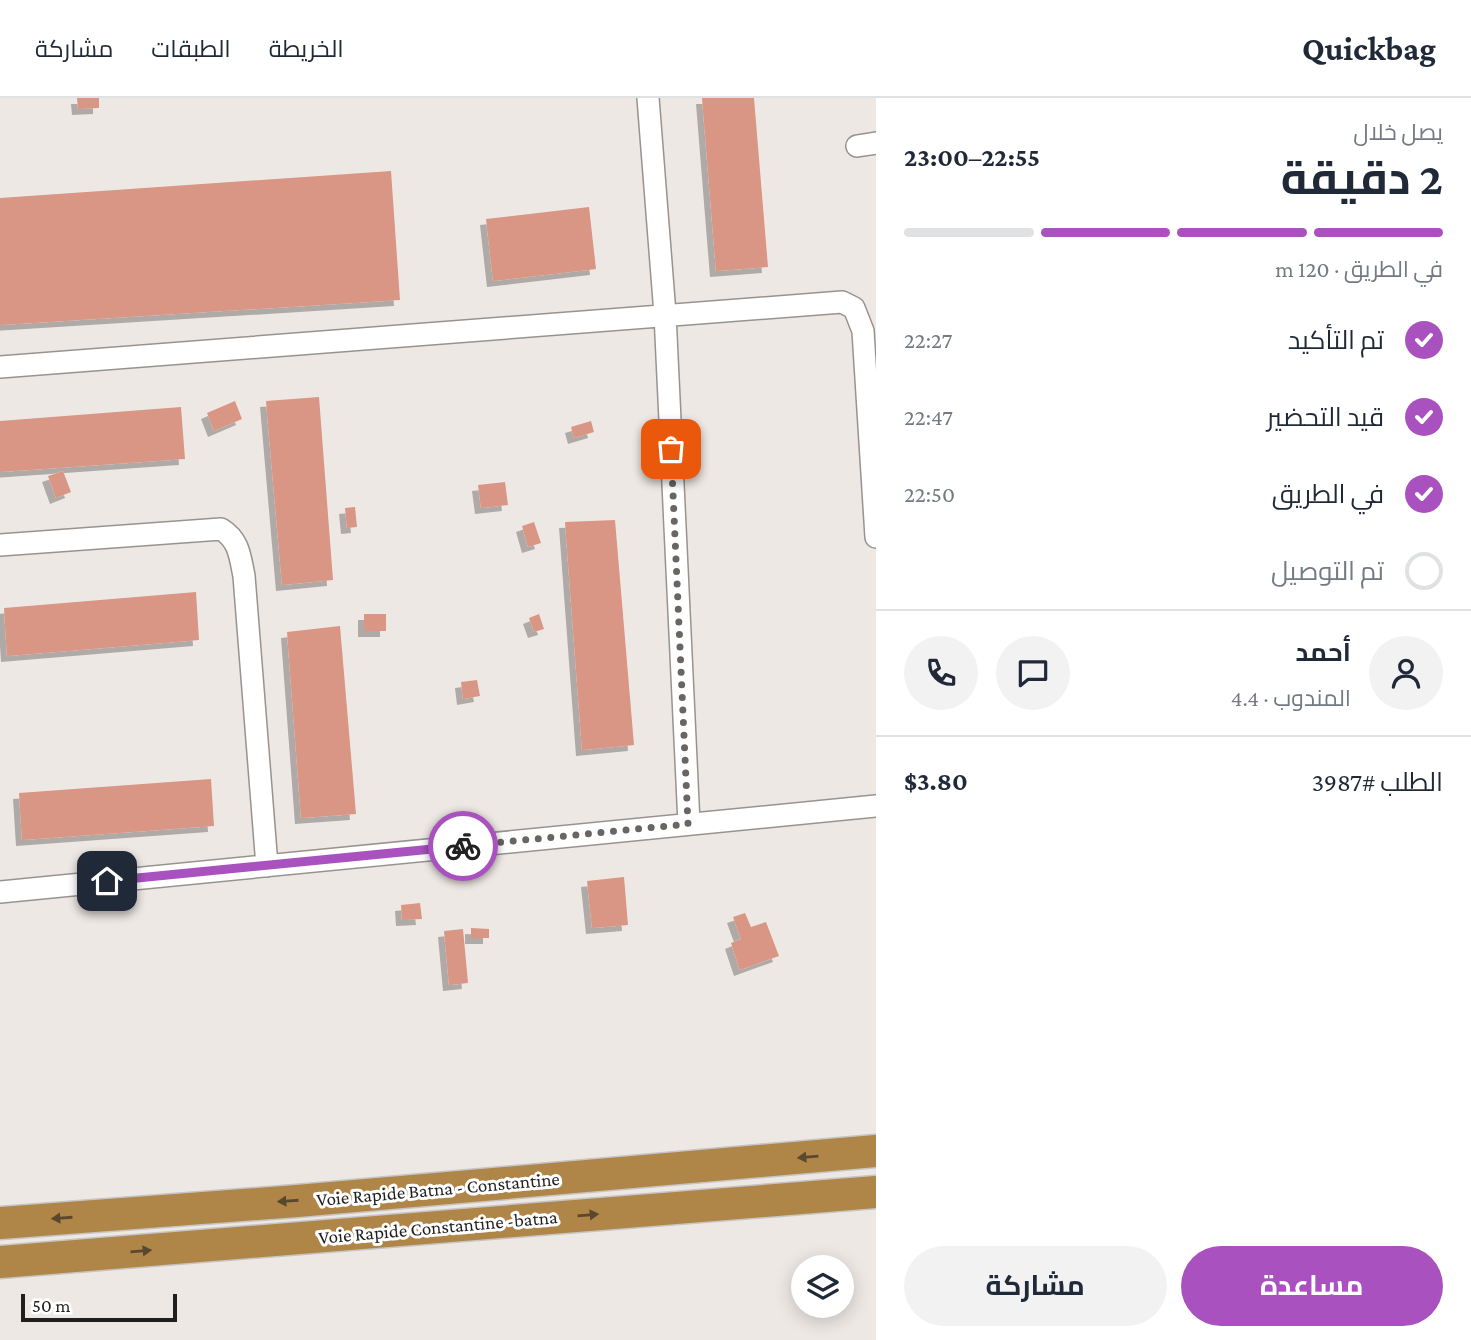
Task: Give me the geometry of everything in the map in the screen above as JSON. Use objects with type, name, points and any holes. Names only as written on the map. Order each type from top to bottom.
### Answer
[{"type":"highway","name":"Voie Rapide Batna - Constantine","points":[[0,1223],[297,1201],[876,1151]]},
{"type":"highway","name":"Voie Rapide Constantine -batna","points":[[0,1262],[876,1192]]},
{"type":"lane","points":[[648,98],[664,314],[688,824]]},
{"type":"lane","points":[[0,367],[842,302],[854,308],[863,331],[876,534]]},
{"type":"lane","points":[[0,545],[220,529],[233,537],[240,553],[244,576],[267,866]]},
{"type":"lane","points":[[0,892],[876,806]]},
{"type":"building","points":[[77,98],[99,98],[99,108],[78,109]]},
{"type":"building","points":[[702,98],[754,98],[768,267],[716,271]]},
{"type":"building","points":[[391,171],[400,300],[0,325],[0,198]]},
{"type":"building","points":[[589,207],[596,269],[493,281],[486,219]]},
{"type":"building","points":[[319,397],[333,580],[282,585],[266,401]]},
{"type":"building","points":[[235,401],[242,419],[214,431],[207,413]]},
{"type":"building","points":[[181,407],[185,459],[0,472],[0,421]]},
{"type":"building","points":[[591,421],[594,432],[574,438],[571,427]]},
{"type":"building","points":[[63,471],[71,492],[56,498],[48,476]]},
{"type":"building","points":[[505,482],[508,505],[481,508],[478,485]]},
{"type":"building","points":[[355,507],[357,527],[347,528],[345,508]]},
{"type":"building","points":[[615,520],[634,745],[582,750],[565,522]]},
{"type":"building","points":[[534,522],[541,543],[528,547],[522,526]]},
{"type":"building","points":[[196,592],[199,640],[7,656],[4,608]]},
{"type":"building","points":[[364,614],[386,614],[386,631],[364,631]]},
{"type":"building","points":[[539,614],[544,629],[534,632],[529,618]]},
{"type":"building","points":[[340,626],[356,814],[301,818],[287,632]]},
{"type":"building","points":[[477,680],[480,696],[463,699],[461,682]]},
{"type":"building","points":[[211,779],[214,826],[22,840],[19,793]]},
{"type":"building","points":[[624,877],[628,925],[592,928],[587,881]]},
{"type":"building","points":[[420,903],[422,919],[402,920],[401,905]]},
{"type":"building","points":[[745,913],[751,927],[766,922],[779,956],[740,970],[731,943],[741,939],[733,917]]},
{"type":"building","points":[[471,928],[489,929],[489,938],[471,938]]},
{"type":"building","points":[[463,929],[468,983],[449,985],[444,931]]},
{"type":"way so far","points":[[463,846],[688,824],[671,449]]},
{"type":"route","points":[[107,881],[463,846]]}]
